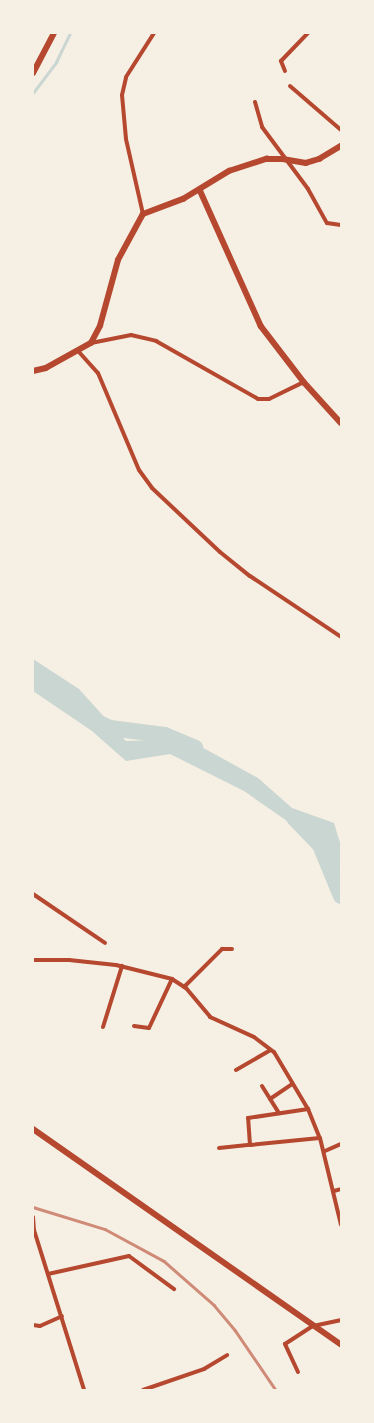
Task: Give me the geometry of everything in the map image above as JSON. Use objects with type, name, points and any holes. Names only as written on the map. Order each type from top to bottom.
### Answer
[{"type":"main road","points":[[33,73],[54,33]]},
{"type":"main road","points":[[33,1129],[341,1346]]},
{"type":"street","points":[[143,214],[126,139],[122,95],[126,77],[154,33]]},
{"type":"street","points":[[285,71],[281,61],[308,33]]},
{"type":"street","points":[[290,86],[341,130]]},
{"type":"street","points":[[255,102],[262,127],[283,158],[308,189],[327,223],[341,225]]},
{"type":"street","points":[[33,371],[79,352],[91,343],[100,326],[118,260],[143,214],[200,190],[228,171],[267,159],[283,158],[306,163],[319,159],[341,146]]},
{"type":"street","points":[[200,190],[261,326],[304,382],[341,423]]},
{"type":"street","points":[[91,343],[131,335],[156,341],[258,399],[269,399],[304,382]]},
{"type":"street","points":[[79,352],[98,373],[139,470],[152,488],[250,576],[341,637]]},
{"type":"street","points":[[33,895],[105,943]]},
{"type":"street","points":[[184,987],[222,949],[232,949]]},
{"type":"street","points":[[33,960],[69,960],[122,966],[172,979],[184,987],[210,1017],[254,1037],[270,1050],[308,1109],[325,1150],[341,1225]]},
{"type":"street","points":[[103,1027],[122,966]]},
{"type":"street","points":[[134,1026],[149,1028],[172,979]]},
{"type":"street","points":[[236,1070],[270,1050]]},
{"type":"street","points":[[270,1099],[292,1084]]},
{"type":"street","points":[[262,1086],[279,1113]]},
{"type":"street","points":[[250,1145],[248,1118],[308,1109]]},
{"type":"street","points":[[219,1148],[320,1138]]},
{"type":"street","points":[[325,1150],[341,1144]]},
{"type":"street","points":[[334,1191],[341,1189]]},
{"type":"street","points":[[33,1217],[34,1230],[84,1390]]},
{"type":"street","points":[[48,1274],[129,1256],[174,1288]]},
{"type":"street","points":[[33,1325],[40,1326],[62,1316]]},
{"type":"street","points":[[298,1372],[285,1344],[313,1326],[341,1320]]},
{"type":"street","points":[[143,1390],[204,1369],[227,1355]]},
{"type":"shaded area","points":[[33,659],[79,689],[126,741],[187,739],[258,778],[292,808],[334,823],[341,846],[341,898],[332,894],[321,840],[287,821],[244,791],[170,754],[126,761],[92,731],[33,691]]},
{"type":"waterway","points":[[33,93],[56,62],[70,33]]},
{"type":"waterway","points":[[95,721],[110,728],[165,735],[195,748]]},
{"type":"waterway","points":[[294,818],[320,845],[341,896]]},
{"type":"railway","points":[[33,1207],[105,1229],[164,1261],[214,1305],[235,1330],[276,1390]]}]
